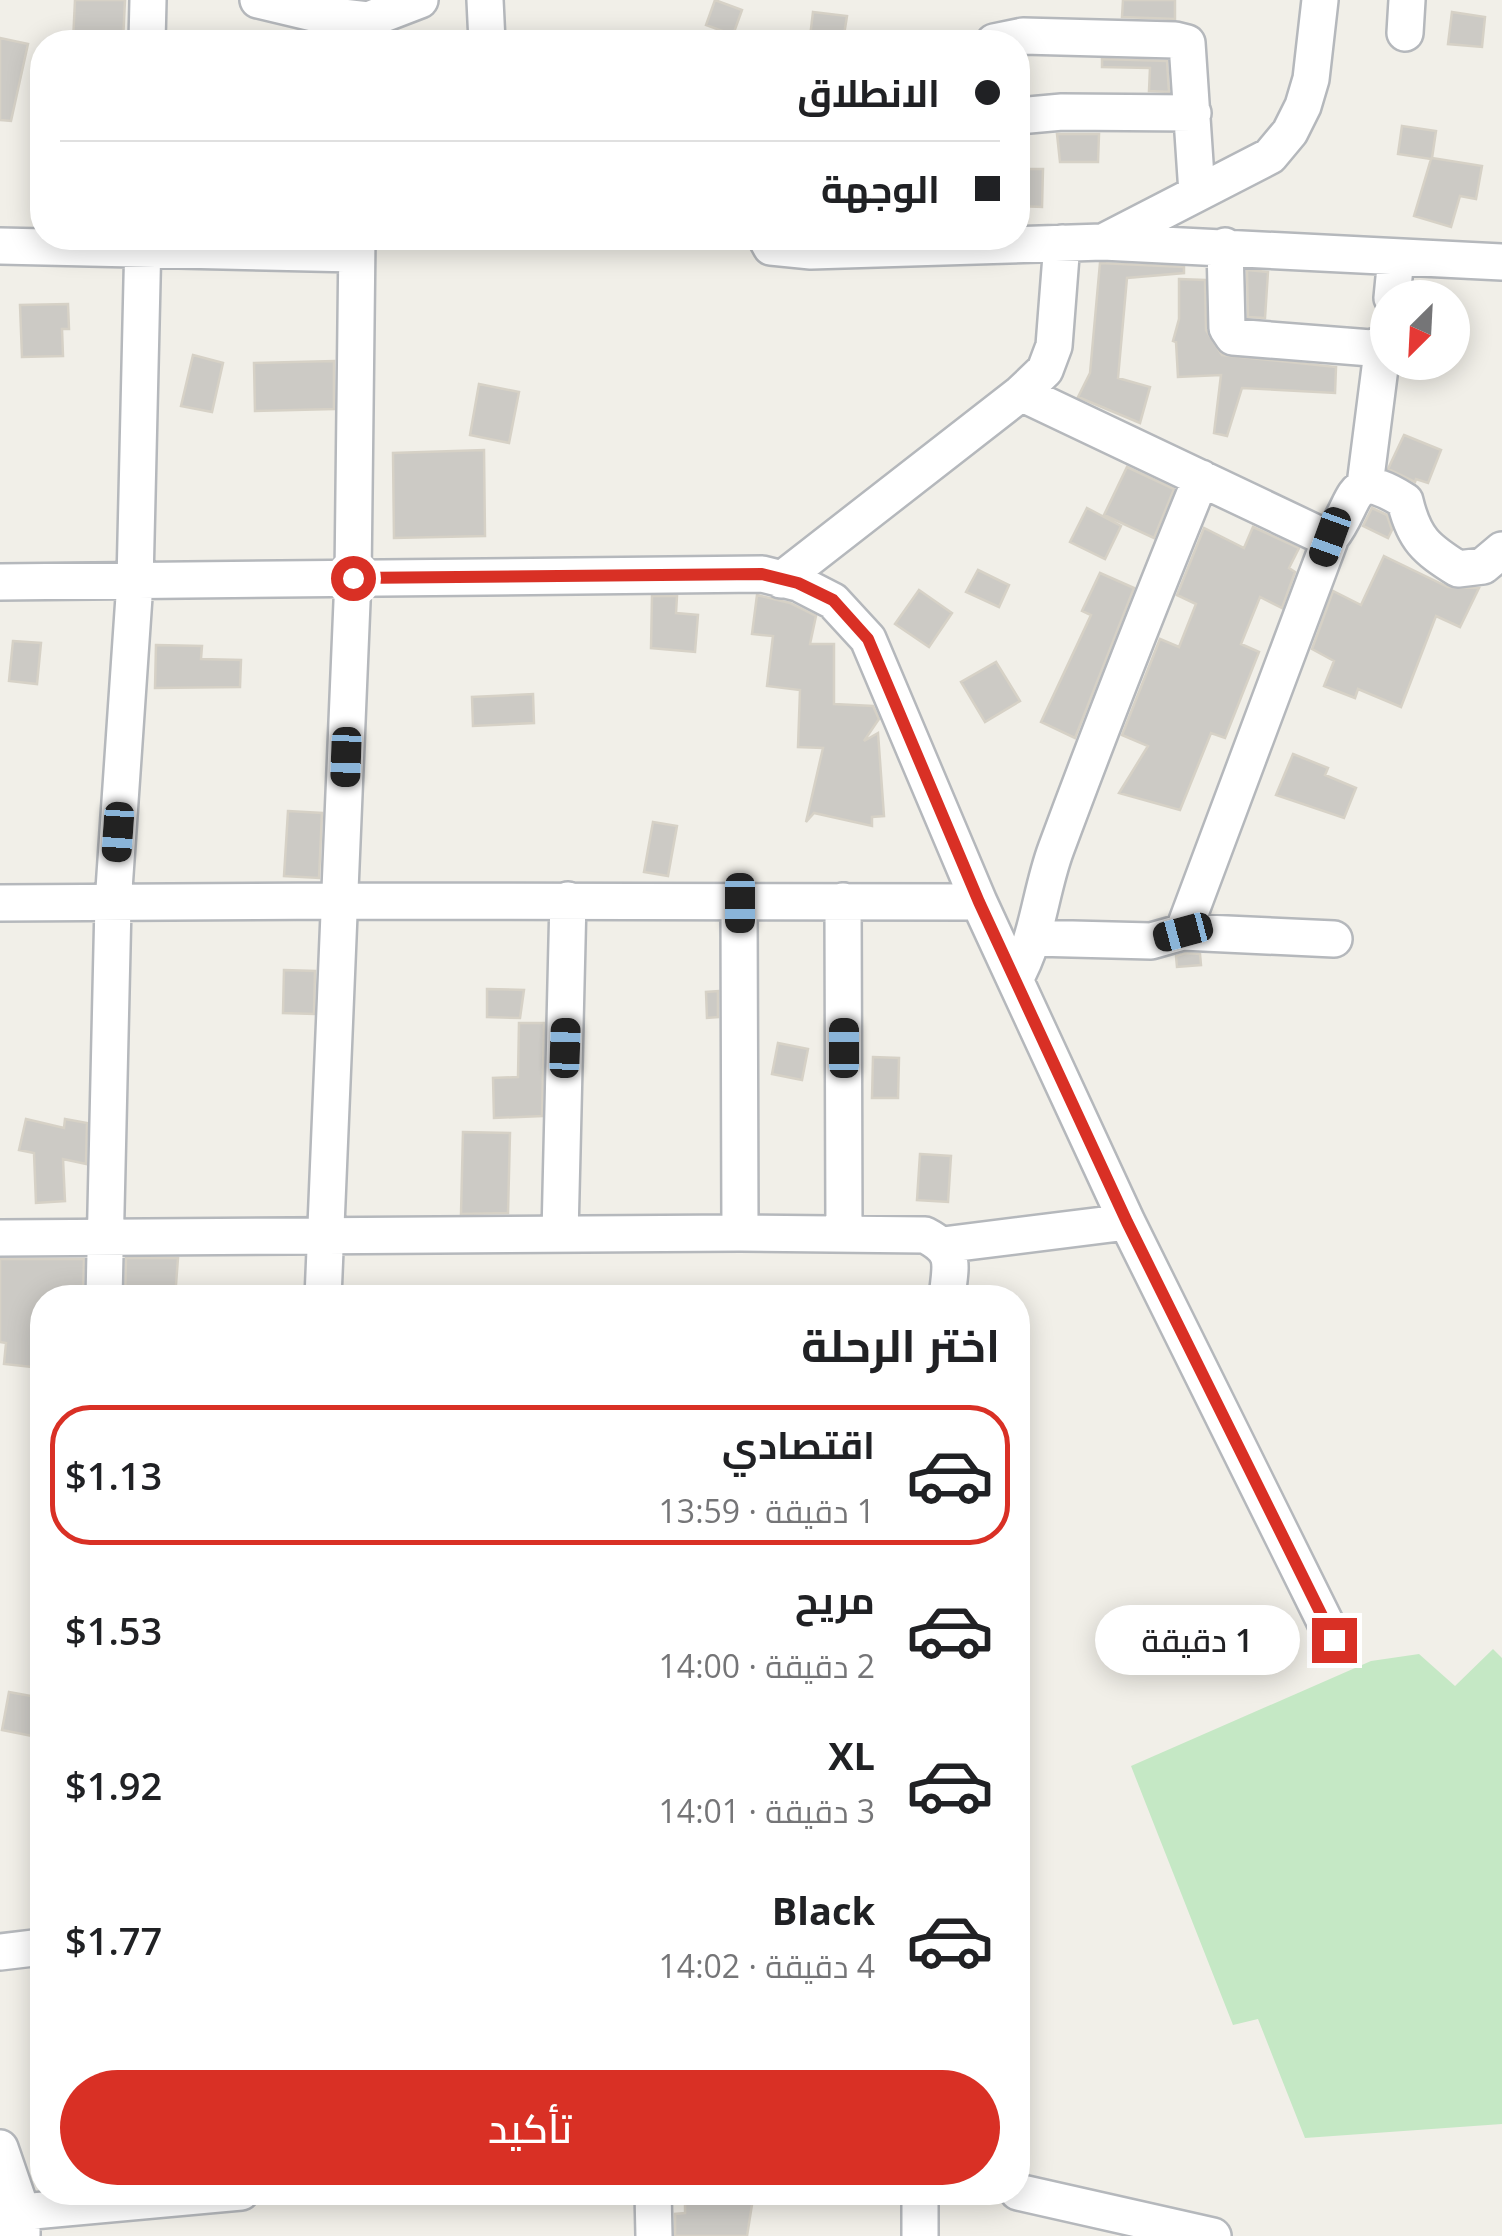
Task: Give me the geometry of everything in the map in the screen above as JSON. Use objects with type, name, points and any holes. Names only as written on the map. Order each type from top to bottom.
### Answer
[{"type":"street","points":[[147,30],[148,0]]},
{"type":"street","points":[[258,0],[317,7],[365,30]]},
{"type":"street","points":[[369,30],[420,0]]},
{"type":"street","points":[[485,0],[486,30]]},
{"type":"street","points":[[1103,242],[1270,156],[1290,132],[1303,106],[1311,79],[1320,0]]},
{"type":"street","points":[[1030,36],[1175,40],[1187,44],[1197,194]]},
{"type":"street","points":[[1030,115],[1193,113]]},
{"type":"street","points":[[781,580],[1021,393],[1044,370],[1054,346],[1062,243]]},
{"type":"street","points":[[1030,244],[1224,246],[1502,262]]},
{"type":"street","points":[[0,246],[30,245]]},
{"type":"street","points":[[1224,246],[1227,328],[1232,337],[1370,348]]},
{"type":"street","points":[[105,1285],[113,904],[134,582],[143,250]]},
{"type":"street","points":[[323,1285],[353,578],[357,250]]},
{"type":"street","points":[[801,250],[842,250]]},
{"type":"street","points":[[1394,280],[1396,257]]},
{"type":"street","points":[[1366,484],[1380,380]]},
{"type":"street","points":[[1021,393],[1320,536],[1330,537]]},
{"type":"street","points":[[1015,979],[1033,938],[1048,870],[1201,478]]},
{"type":"street","points":[[1183,932],[1330,537],[1355,491],[1366,484],[1382,487],[1404,501],[1425,549],[1458,570],[1483,566],[1502,550]]},
{"type":"street","points":[[0,582],[762,574],[798,583],[833,600],[868,639],[979,902],[1127,1222],[1334,1640]]},
{"type":"street","points":[[0,904],[341,900],[979,902]]},
{"type":"street","points":[[560,1234],[568,900]]},
{"type":"street","points":[[843,901],[844,1233]]},
{"type":"street","points":[[740,903],[740,1233]]},
{"type":"street","points":[[1033,938],[1151,941],[1183,932],[1334,939]]},
{"type":"street","points":[[0,1238],[844,1233],[925,1235],[943,1244],[1127,1222]]},
{"type":"street","points":[[943,1244],[951,1258],[948,1285]]},
{"type":"street","points":[[0,1952],[30,1948]]},
{"type":"street","points":[[0,2148],[15,2223],[73,2205]]},
{"type":"street","points":[[1030,2198],[1079,2221],[1200,2234]]},
{"type":"street","points":[[653,2205],[654,2236]]},
{"type":"street","points":[[920,2205],[920,2236]]},
{"type":"green space","points":[[1493,1649],[1502,1658],[1502,2124],[1305,2138],[1258,2019],[1233,2025],[1131,1766],[1371,1661],[1419,1654],[1455,1686]]},
{"type":"building","points":[[75,0],[125,0],[124,30],[74,30]]},
{"type":"building","points":[[715,0],[742,10],[735,30],[706,25]]},
{"type":"building","points":[[1123,0],[1175,0],[1175,19],[1122,17]]},
{"type":"building","points":[[813,12],[847,16],[845,30],[811,30]]},
{"type":"building","points":[[1452,12],[1485,17],[1482,47],[1448,44]]},
{"type":"building","points":[[0,38],[28,44],[11,121],[0,120]]},
{"type":"building","points":[[1102,59],[1167,61],[1169,92],[1149,91],[1150,68],[1102,67]]},
{"type":"building","points":[[1402,126],[1436,131],[1432,158],[1482,166],[1476,199],[1460,196],[1451,227],[1414,216],[1431,159],[1398,154]]},
{"type":"building","points":[[1057,134],[1099,134],[1098,162],[1060,162]]},
{"type":"building","points":[[1030,169],[1043,169],[1042,207],[1030,206]]},
{"type":"building","points":[[1100,263],[1184,267],[1184,273],[1127,278],[1118,378],[1150,387],[1140,423],[1078,397],[1090,373]]},
{"type":"building","points":[[1247,270],[1268,272],[1265,318],[1248,317]]},
{"type":"building","points":[[1179,279],[1205,280],[1206,330],[1222,355],[1336,367],[1335,393],[1242,388],[1227,436],[1214,433],[1221,375],[1178,377],[1173,341],[1179,319]]},
{"type":"building","points":[[68,304],[69,329],[62,329],[63,356],[22,357],[20,305]]},
{"type":"building","points":[[193,355],[223,363],[212,412],[181,406]]},
{"type":"building","points":[[334,361],[334,409],[255,411],[254,363]]},
{"type":"building","points":[[479,384],[519,392],[509,443],[470,435]]},
{"type":"building","points":[[1404,435],[1441,450],[1428,483],[1416,479],[1415,482],[1388,469]]},
{"type":"building","points":[[484,450],[485,536],[394,538],[393,453]]},
{"type":"building","points":[[1127,467],[1174,489],[1154,538],[1104,515]]},
{"type":"building","points":[[1087,508],[1121,526],[1105,559],[1070,542]]},
{"type":"building","points":[[1372,508],[1387,515],[1392,530],[1388,538],[1363,526]]},
{"type":"building","points":[[1253,527],[1299,548],[1289,568],[1295,572],[1282,608],[1260,597],[1241,644],[1259,652],[1225,738],[1211,733],[1180,810],[1119,793],[1148,746],[1122,735],[1160,639],[1179,647],[1196,604],[1177,595],[1204,528],[1244,548]]},
{"type":"building","points":[[1384,556],[1448,587],[1479,588],[1460,627],[1436,616],[1401,707],[1358,689],[1355,698],[1324,686],[1334,661],[1312,649],[1333,591],[1361,605]]},
{"type":"building","points":[[978,570],[1009,585],[999,607],[966,592]]},
{"type":"building","points":[[1100,573],[1134,588],[1075,738],[1041,722],[1091,615],[1082,611]]},
{"type":"building","points":[[919,590],[952,613],[929,647],[895,624]]},
{"type":"building","points":[[757,595],[790,603],[816,616],[810,644],[834,644],[834,704],[873,706],[879,719],[864,741],[878,733],[884,816],[872,817],[872,826],[814,813],[806,822],[823,748],[798,747],[800,690],[767,686],[773,636],[752,634]]},
{"type":"building","points":[[652,596],[677,596],[676,613],[698,615],[695,652],[651,648]]},
{"type":"building","points":[[13,641],[41,643],[37,684],[9,681]]},
{"type":"building","points":[[156,645],[202,646],[201,659],[241,660],[240,687],[155,688]]},
{"type":"building","points":[[996,662],[1020,701],[985,722],[961,682]]},
{"type":"building","points":[[533,694],[534,723],[473,726],[472,697]]},
{"type":"building","points":[[1293,754],[1328,768],[1325,775],[1356,788],[1344,818],[1276,795]]},
{"type":"building","points":[[288,811],[322,813],[319,878],[284,876]]},
{"type":"building","points":[[653,822],[677,826],[668,876],[644,872]]},
{"type":"building","points":[[1200,954],[1201,965],[1177,967],[1176,956]]},
{"type":"building","points":[[284,970],[315,971],[314,1014],[283,1013]]},
{"type":"building","points":[[487,989],[524,990],[520,1018],[487,1017]]},
{"type":"building","points":[[718,991],[718,1017],[707,1018],[706,992]]},
{"type":"building","points":[[519,1023],[544,1023],[542,1116],[494,1118],[493,1078],[518,1077]]},
{"type":"building","points":[[778,1043],[808,1049],[802,1080],[772,1074]]},
{"type":"building","points":[[873,1057],[899,1058],[898,1098],[872,1098]]},
{"type":"building","points":[[26,1119],[64,1128],[65,1119],[87,1123],[86,1164],[63,1159],[65,1201],[36,1203],[34,1153],[19,1150]]},
{"type":"building","points":[[463,1132],[510,1133],[508,1213],[461,1214]]},
{"type":"building","points":[[920,1154],[951,1156],[948,1202],[917,1200]]},
{"type":"building","points":[[126,1258],[178,1258],[176,1285],[125,1285]]},
{"type":"building","points":[[0,1259],[84,1259],[83,1285],[30,1285],[30,1367],[4,1364],[6,1343],[0,1342]]},
{"type":"building","points":[[9,1692],[30,1696],[30,1736],[2,1730]]},
{"type":"building","points":[[685,2205],[752,2205],[747,2236],[675,2236],[675,2214],[685,2213]]},
{"type":"route","points":[[353,578],[762,574],[798,583],[833,600],[868,639],[979,902],[1127,1222],[1334,1640]]}]
